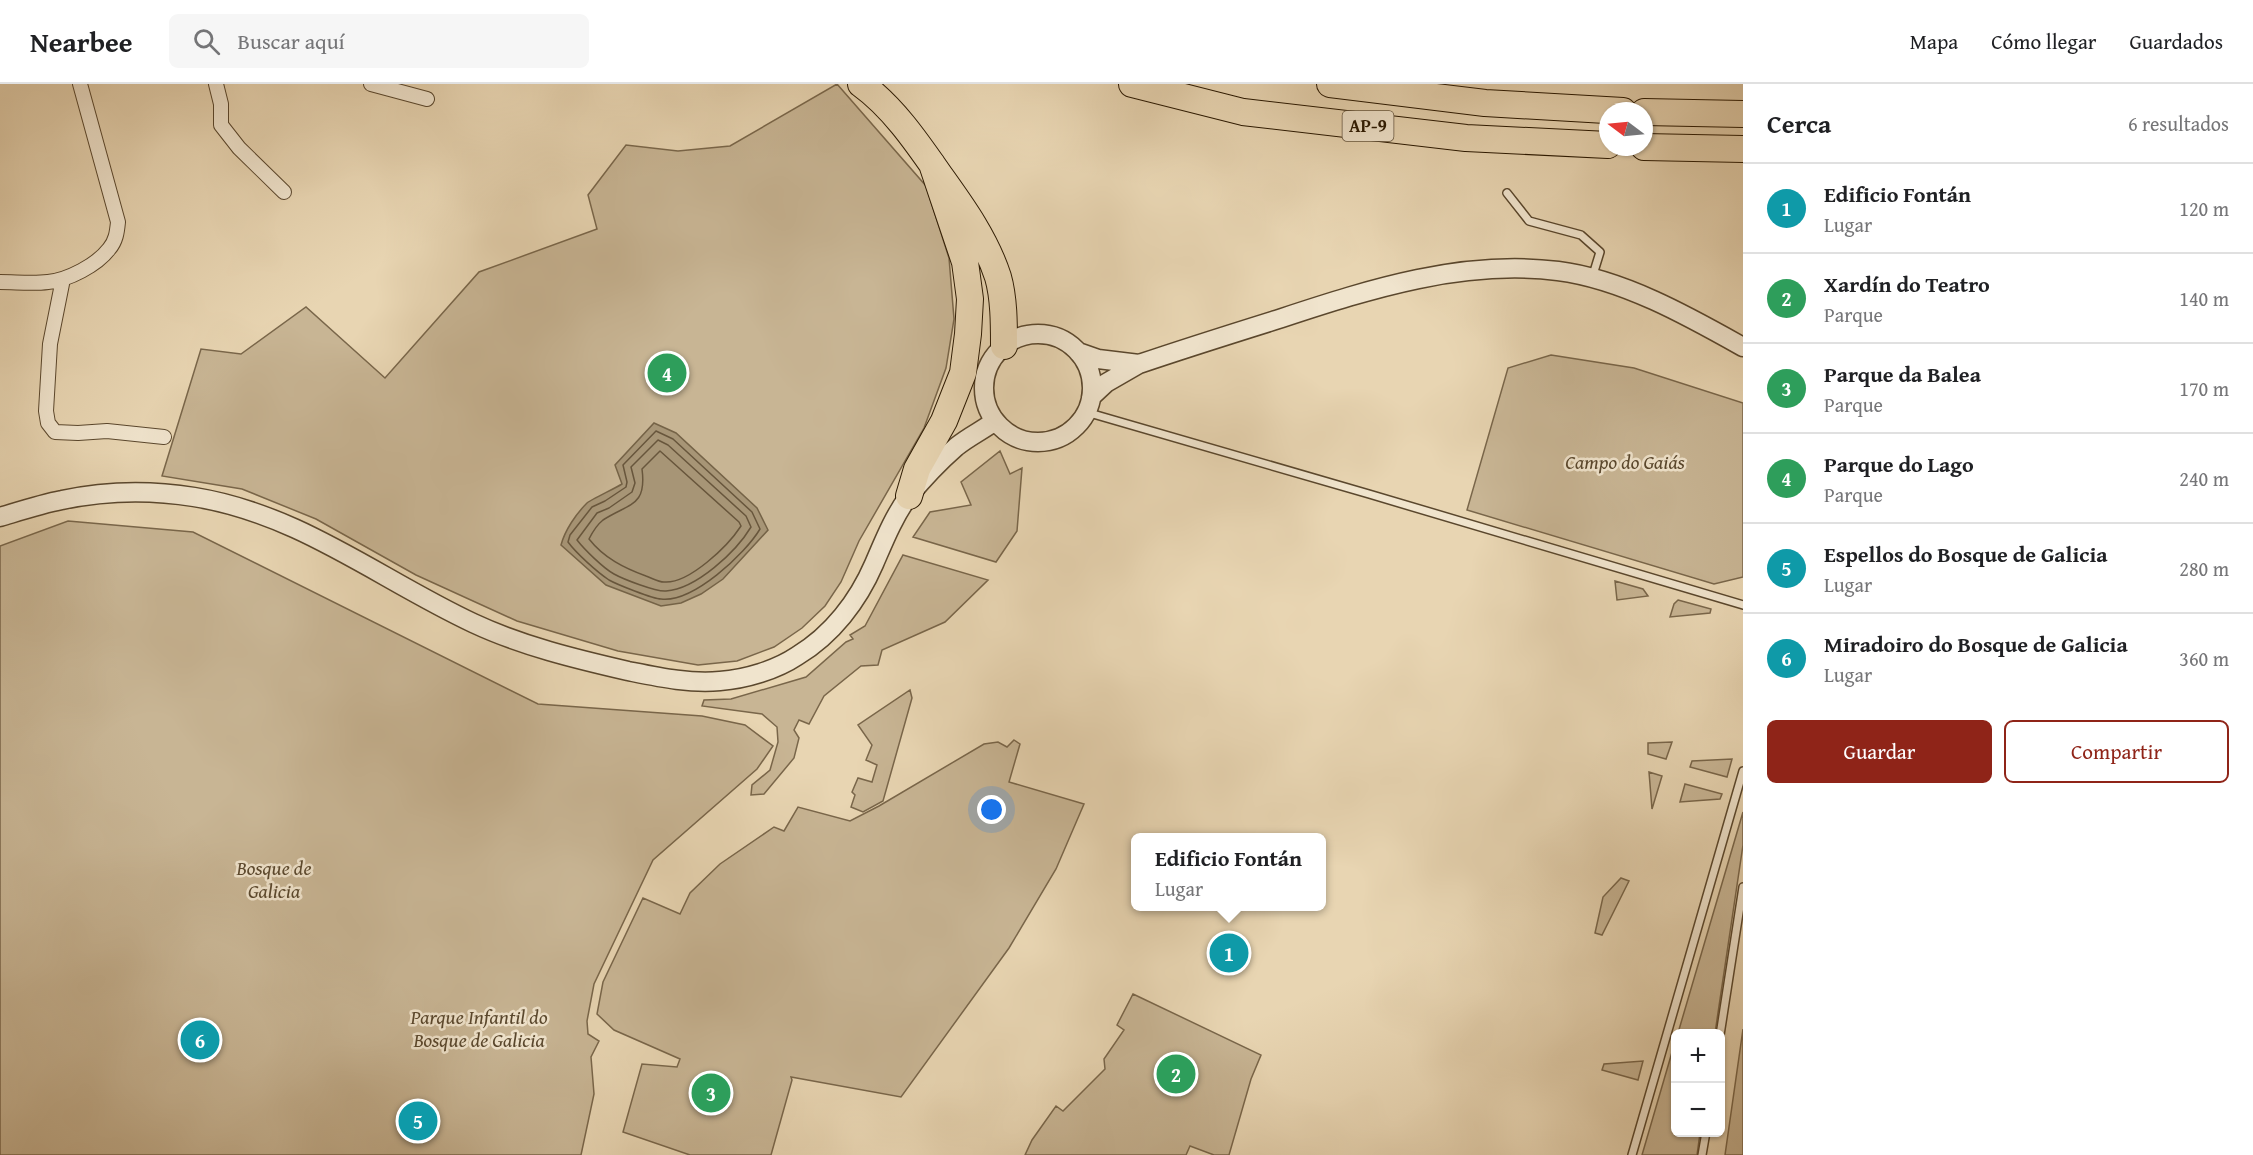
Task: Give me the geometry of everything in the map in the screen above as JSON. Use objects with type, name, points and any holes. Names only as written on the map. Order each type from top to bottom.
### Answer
[{"type":"highway","points":[[861,84],[872,92],[903,125],[975,226],[998,278],[1004,323],[1004,346]]},
{"type":"highway","name":"AP-9","points":[[1132,84],[1243,112],[1466,138],[1599,145]]},
{"type":"highway","name":"AP-9","points":[[1330,84],[1485,103],[1599,110]]},
{"type":"highway","points":[[1653,112],[1743,114]]},
{"type":"highway","points":[[1653,147],[1743,149]]},
{"type":"highway","points":[[909,496],[917,469],[944,421],[963,373],[968,334],[970,299],[965,262],[932,164]]},
{"type":"street","points":[[0,282],[47,282],[63,279],[91,264],[109,250],[117,236],[118,222],[80,84]]},
{"type":"street","points":[[216,84],[221,104],[221,125],[239,148],[284,192]]},
{"type":"street","points":[[371,84],[428,99],[410,84]]},
{"type":"street","points":[[1138,364],[1098,359],[1050,335],[1034,334],[1018,338],[1004,346],[993,358],[986,373],[984,390],[987,406],[995,421],[1009,434],[1026,441],[1044,442],[1061,437],[1076,427],[1106,382],[1138,364],[1349,296],[1420,279],[1485,270],[1559,271],[1592,278],[1642,296],[1743,347]]},
{"type":"street","points":[[63,279],[50,344],[46,411],[48,423],[55,432],[107,431],[164,437]]},
{"type":"street","points":[[1713,330],[1743,330]]},
{"type":"street","points":[[1078,351],[1087,365],[1091,381],[1089,405]]},
{"type":"street","points":[[0,517],[62,500],[128,492],[195,497],[278,519],[322,540],[474,623],[532,645],[587,662],[647,675],[683,681],[721,681],[759,673],[797,657],[822,638],[846,614],[862,589],[887,533],[909,496],[958,446],[995,421]]},
{"type":"lane","points":[[1507,193],[1529,221],[1581,235],[1600,252],[1592,278]]},
{"type":"lane","points":[[1089,405],[1369,494],[1743,605]]},
{"type":"lane","points":[[1632,1155],[1743,771]]},
{"type":"lane","points":[[1721,1029],[1743,887]]},
{"type":"lane","points":[[1702,1155],[1705,1137]]},
{"type":"green space","points":[[837,84],[926,186],[949,258],[954,319],[946,368],[924,428],[859,541],[841,582],[825,606],[802,628],[774,647],[737,661],[698,665],[618,651],[517,621],[416,575],[316,519],[242,489],[162,476],[201,349],[241,354],[306,307],[385,378],[479,272],[597,229],[588,195],[626,145],[678,151],[730,146]]},
{"type":"green space","name":"Campo do Gaiás","points":[[1551,355],[1634,368],[1743,403],[1743,577],[1714,584],[1467,510],[1508,368]]},
{"type":"green space","points":[[1000,451],[1010,474],[1022,468],[1017,531],[996,562],[913,537],[930,512],[971,505],[961,482]]},
{"type":"green space","name":"Bosque de Galicia","points":[[68,521],[193,532],[538,704],[702,716],[745,725],[773,746],[757,769],[653,860],[594,984],[587,1021],[588,1034],[599,1041],[591,1057],[594,1094],[581,1155],[0,1155],[0,546]]},
{"type":"green space","points":[[903,555],[988,580],[945,622],[882,650],[878,665],[861,666],[824,696],[809,724],[799,720],[794,730],[799,738],[794,758],[764,794],[751,795],[752,785],[770,770],[778,742],[777,727],[762,714],[702,706],[704,700],[731,699],[806,677],[846,642],[853,639],[850,635],[865,626]]},
{"type":"green space","points":[[1615,581],[1643,589],[1648,596],[1617,600]]},
{"type":"green space","points":[[1678,600],[1711,609],[1710,613],[1670,617],[1674,604]]},
{"type":"green space","points":[[910,690],[912,698],[883,801],[863,812],[851,807],[855,795],[852,792],[858,778],[872,782],[877,765],[866,760],[872,745],[858,725]]},
{"type":"green space","points":[[1014,740],[1020,744],[1009,782],[1084,804],[1056,869],[1009,948],[901,1097],[791,1077],[771,1155],[690,1155],[623,1132],[642,1064],[677,1067],[680,1059],[614,1030],[597,1014],[603,982],[643,898],[680,914],[690,893],[720,864],[774,827],[784,831],[798,807],[850,821],[984,744],[998,742],[1007,747]]},
{"type":"green space","points":[[1672,742],[1666,759],[1648,754],[1648,743]]},
{"type":"green space","points":[[1732,759],[1727,777],[1690,767],[1692,761]]},
{"type":"green space","points":[[1649,772],[1662,776],[1652,809]]},
{"type":"green space","points":[[1685,784],[1722,794],[1720,799],[1680,802]]},
{"type":"green space","points":[[1743,812],[1743,845],[1716,1029],[1679,1029]]},
{"type":"green space","points":[[1621,878],[1629,881],[1602,935],[1595,933],[1603,897]]},
{"type":"green space","points":[[1133,994],[1261,1055],[1251,1079],[1229,1155],[1214,1155],[1190,1146],[1186,1155],[1025,1155],[1032,1140],[1056,1106],[1063,1111],[1105,1069],[1104,1059],[1124,1030],[1117,1025]]},
{"type":"green space","points":[[1743,1029],[1743,1155],[1725,1155]]},
{"type":"green space","points":[[1671,1056],[1671,1137],[1699,1137],[1697,1155],[1642,1155]]},
{"type":"green space","points":[[1643,1061],[1638,1080],[1602,1070],[1604,1064]]},
{"type":"water","points":[[654,423],[676,433],[757,508],[768,530],[723,579],[701,594],[681,603],[661,606],[606,585],[561,545],[571,522],[587,503],[622,484],[615,465]]},
{"type":"place","name":"Parque do Lago","points":[[667,373]]},
{"type":"place","name":"Edificio Fontán","points":[[1229,953]]},
{"type":"place","name":"Miradoiro do Bosque de Galicia","points":[[200,1040]]},
{"type":"place","name":"Xardín do Teatro","points":[[1176,1074]]},
{"type":"place","name":"Parque da Balea","points":[[711,1093]]},
{"type":"place","name":"Espellos do Bosque de Galicia","points":[[418,1121]]},
{"type":"park label","name":"Parque Infantil do Bosque de Galicia","points":[[479,1028]]}]
